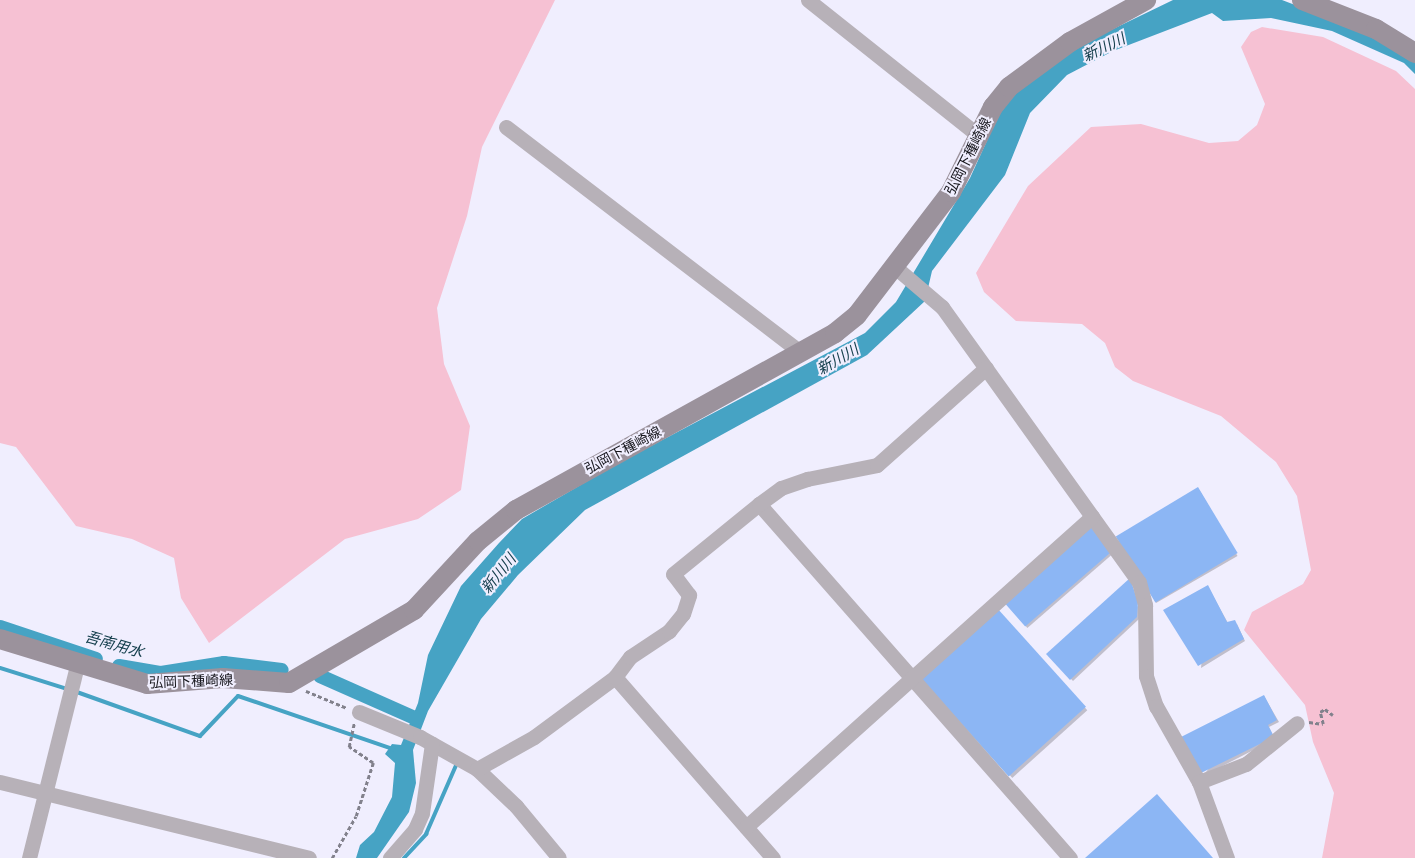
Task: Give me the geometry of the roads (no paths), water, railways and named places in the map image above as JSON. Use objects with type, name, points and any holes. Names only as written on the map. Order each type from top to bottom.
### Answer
[{"type":"main road","name":"弘岡下種崎線","points":[[0,639],[158,685],[223,678],[289,683],[414,610],[478,542],[521,506],[802,353],[857,315],[899,269],[951,192],[993,107],[1036,65],[1146,0]]},
{"type":"main road","points":[[1302,0],[1332,7],[1376,29],[1415,53]]},
{"type":"street","points":[[808,0],[979,136]]},
{"type":"street","points":[[506,127],[802,353]]},
{"type":"street","points":[[899,269],[934,296],[1139,582],[1145,605],[1146,676],[1156,706],[1199,782],[1226,858]]},
{"type":"street","points":[[470,765],[534,737],[615,677],[630,657],[669,631],[683,614],[689,595],[673,574],[759,504],[781,488],[806,479],[876,465],[986,368]]},
{"type":"street","points":[[759,504],[1070,858]]},
{"type":"street","points":[[746,827],[1092,517]]},
{"type":"street","points":[[29,858],[78,662]]},
{"type":"street","points":[[615,677],[773,858]]},
{"type":"street","points":[[359,712],[398,726],[470,765],[559,858]]},
{"type":"street","points":[[1199,782],[1246,764],[1297,722]]},
{"type":"street","points":[[390,858],[414,830],[422,813],[426,740]]},
{"type":"street","points":[[0,782],[309,858]]},
{"type":"water","name":"新川川","points":[[1173,0],[1282,0],[1381,38],[1415,60],[1415,74],[1404,63],[1332,31],[1271,18],[1223,21],[1212,13],[1113,51],[1067,75],[1030,113],[1005,175],[932,271],[925,301],[867,355],[585,510],[518,575],[481,619],[428,711],[413,750],[416,783],[409,812],[377,858],[356,858],[360,845],[374,832],[392,797],[395,763],[385,754],[392,744],[401,745],[418,703],[428,655],[461,586],[499,543],[522,519],[615,465],[865,333],[896,302],[970,178],[1000,112],[1022,85],[1080,45]]},
{"type":"waterway","name":"吾南用水","points":[[0,627],[96,659]]},
{"type":"waterway","name":"吾南用水","points":[[119,666],[161,673],[224,663],[282,670]]},
{"type":"waterway","points":[[0,668],[67,689]]},
{"type":"waterway","name":"吾南用水","points":[[320,676],[415,718]]},
{"type":"waterway","points":[[74,691],[200,736],[238,696],[393,749]]},
{"type":"waterway","points":[[404,858],[426,834],[457,763]]}]
